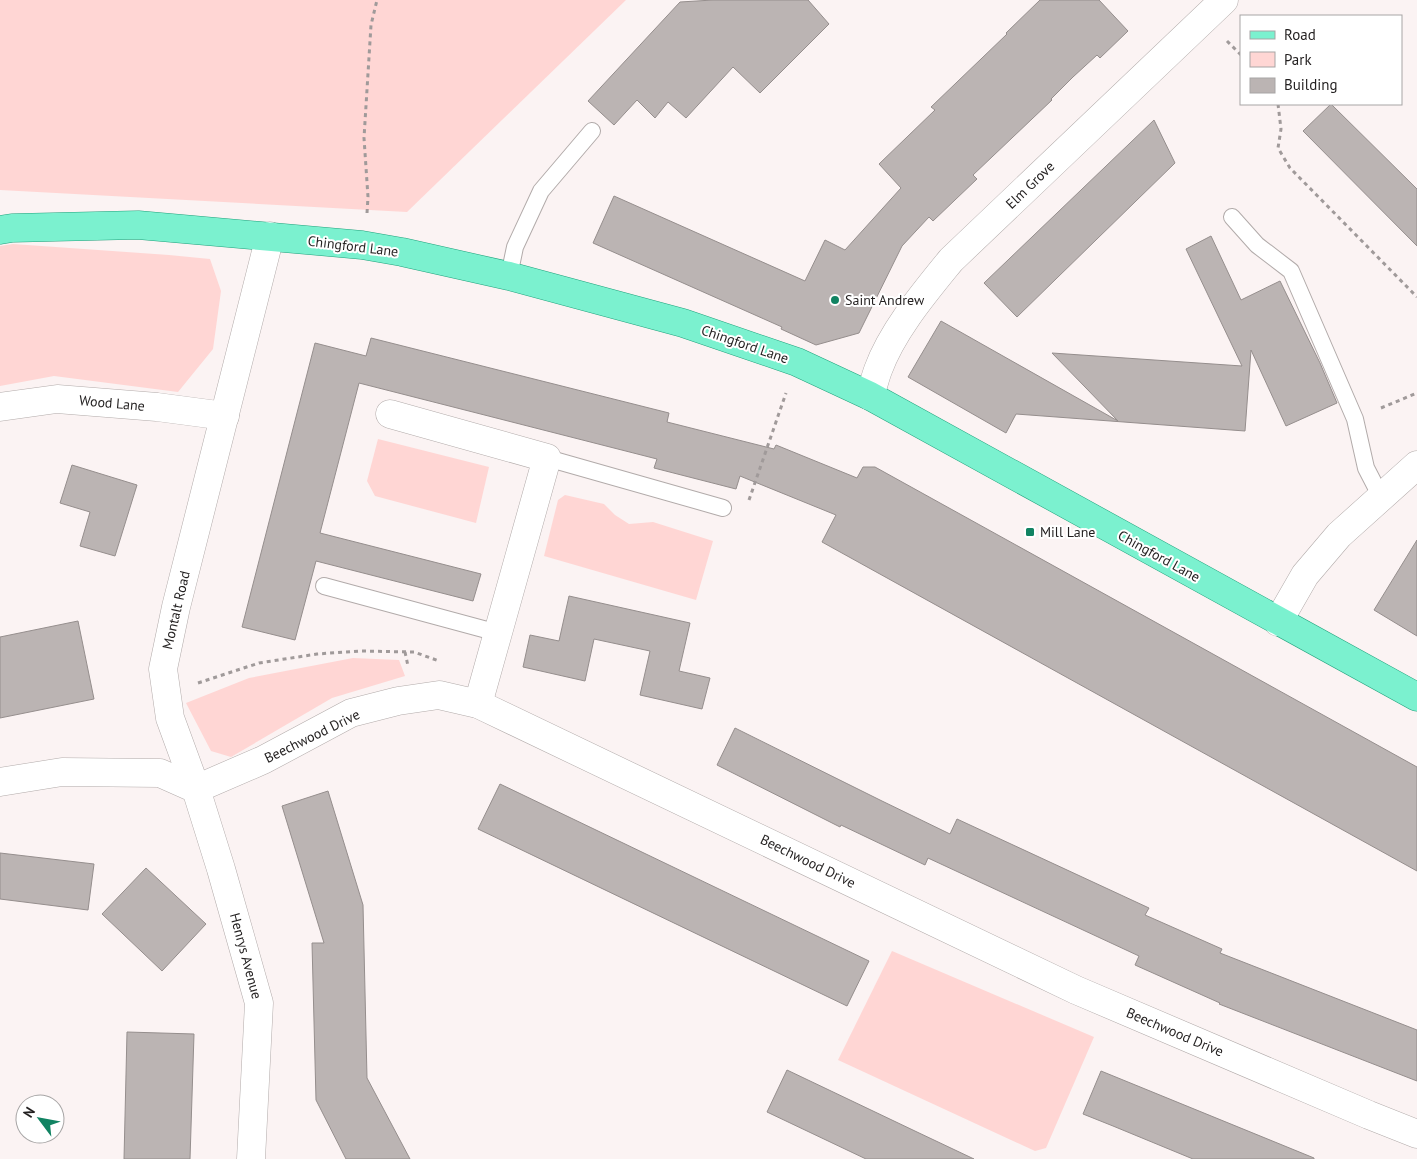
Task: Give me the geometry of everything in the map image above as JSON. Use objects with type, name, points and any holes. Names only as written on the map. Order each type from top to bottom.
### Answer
[{"type":"main road","name":"Chingford Lane","points":[[0,230],[12,228],[138,226],[362,245],[509,276],[682,323],[797,362],[870,396],[1417,697]]},
{"type":"street","name":"Elm Grove","points":[[870,396],[878,368],[889,346],[916,302],[951,260],[1224,0]]},
{"type":"street","name":"Montalt Road","points":[[196,789],[170,718],[163,669],[176,607],[270,236]]},
{"type":"street","name":"Wood Lane","points":[[0,407],[57,399],[158,407],[225,416]]},
{"type":"street","points":[[390,414],[547,458],[482,692]]},
{"type":"street","points":[[1278,622],[1305,575],[1339,535],[1417,465]]},
{"type":"street","name":"Beechwood Drive","points":[[196,789],[263,760],[351,713],[398,701],[439,695],[482,692],[1076,990],[1417,1134]]},
{"type":"street","points":[[0,782],[62,772],[160,773],[196,789]]},
{"type":"street","name":"Henrys Avenue","points":[[196,789],[222,869],[259,1002],[251,1159]]},
{"type":"lane","points":[[509,276],[515,247],[541,191],[592,131]]},
{"type":"lane","points":[[1232,217],[1257,245],[1291,271],[1355,419],[1366,468],[1381,496]]},
{"type":"lane","points":[[547,458],[723,508]]},
{"type":"lane","points":[[324,586],[498,633]]},
{"type":"path","points":[[366,221],[368,197],[364,138],[371,25],[377,0]]},
{"type":"path","points":[[1278,105],[1281,129],[1278,148],[1290,168],[1417,297]]},
{"type":"path","points":[[723,508],[746,510],[788,388]]},
{"type":"path","points":[[1355,419],[1417,393]]},
{"type":"path","points":[[166,693],[259,663],[317,654],[360,651],[414,652],[460,668],[482,692]]},
{"type":"green space","points":[[0,0],[626,0],[407,212],[0,190]]},
{"type":"green space","points":[[13,244],[210,259],[221,291],[213,349],[178,392],[54,376],[0,386],[0,246]]},
{"type":"green space","points":[[378,439],[489,467],[476,523],[375,496],[367,481]]},
{"type":"green space","points":[[565,495],[604,504],[615,515],[629,524],[653,522],[713,541],[696,600],[544,556],[558,500]]},
{"type":"green space","points":[[353,658],[399,660],[405,676],[332,698],[231,757],[211,751],[186,703],[249,678]]},
{"type":"green space","points":[[892,951],[1094,1037],[1046,1148],[1035,1151],[838,1060]]},
{"type":"building","points":[[808,0],[829,24],[760,93],[733,67],[686,118],[668,102],[655,118],[637,100],[614,125],[588,101],[680,2]]},
{"type":"building","points":[[1040,0],[1099,0],[1128,31],[1100,58],[1097,55],[1073,77],[1052,100],[973,175],[977,179],[933,221],[929,217],[902,246],[859,333],[816,345],[781,329],[782,327],[593,243],[614,196],[805,281],[825,240],[845,250],[901,188],[879,164],[935,110],[931,107]]},
{"type":"building","points":[[1332,105],[1417,189],[1417,246],[1303,131]]},
{"type":"building","points":[[1154,120],[1175,163],[1017,317],[984,283]]},
{"type":"building","points":[[1211,236],[1241,300],[1280,281],[1320,363],[1337,403],[1286,426],[1251,350],[1245,431],[1016,414],[1006,433],[908,377],[941,321],[1118,421],[1052,353],[1242,366],[1186,249]]},
{"type":"building","points":[[371,338],[669,413],[667,422],[774,449],[776,445],[857,478],[863,467],[875,467],[1417,767],[1417,871],[822,542],[836,515],[740,476],[736,489],[654,468],[657,459],[359,383],[320,533],[481,574],[473,601],[316,561],[295,640],[242,627],[315,343],[366,356]]},
{"type":"building","points":[[72,465],[137,485],[115,556],[80,546],[90,512],[60,503]]},
{"type":"building","points":[[1417,540],[1417,636],[1374,610]]},
{"type":"building","points":[[569,596],[690,623],[679,671],[710,678],[702,709],[640,695],[650,651],[594,639],[585,681],[523,667],[530,635],[559,641]]},
{"type":"building","points":[[78,621],[94,699],[0,718],[0,637]]},
{"type":"building","points":[[735,728],[950,834],[957,819],[1149,908],[1145,915],[1222,949],[1220,953],[1417,1030],[1417,1081],[1219,1004],[1135,965],[1139,956],[928,858],[925,865],[841,825],[840,827],[717,765]]},
{"type":"building","points":[[500,784],[869,961],[847,1006],[478,829]]},
{"type":"building","points":[[328,791],[363,905],[367,1078],[410,1159],[346,1159],[316,1100],[312,943],[324,943],[282,806]]},
{"type":"building","points":[[0,853],[94,864],[88,910],[0,899]]},
{"type":"building","points":[[146,868],[206,924],[162,971],[102,914]]},
{"type":"building","points":[[127,1032],[194,1034],[190,1159],[124,1159]]},
{"type":"building","points":[[787,1070],[974,1159],[866,1159],[767,1112]]},
{"type":"building","points":[[1101,1071],[1314,1159],[1193,1159],[1083,1114]]},
{"type":"place","name":"Saint Andrew","points":[[835,300]]},
{"type":"place","name":"Mill Lane","points":[[1030,532]]}]
